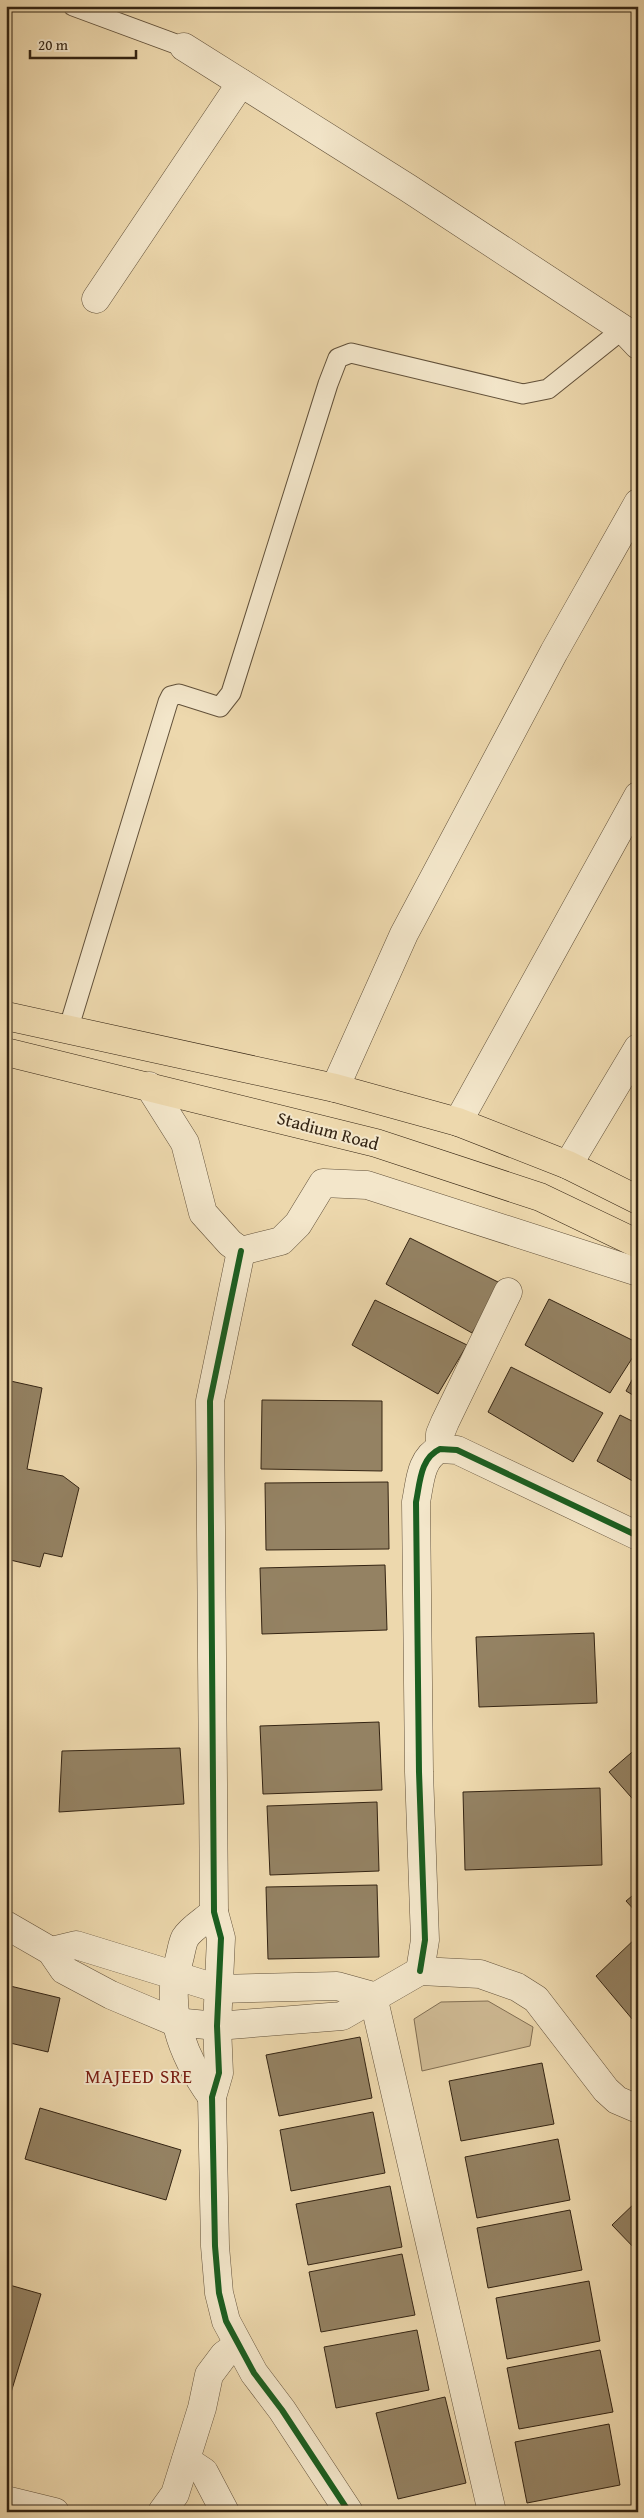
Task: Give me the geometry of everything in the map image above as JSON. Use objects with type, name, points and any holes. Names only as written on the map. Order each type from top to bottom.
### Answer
[{"type":"main road","points":[[6,1016],[334,1088],[458,1122],[568,1165],[638,1200]]},
{"type":"main road","name":"Stadium Road","points":[[6,1052],[385,1146],[540,1198],[638,1244]]},
{"type":"street","points":[[184,47],[408,188],[630,337]]},
{"type":"street","points":[[96,299],[241,83]]},
{"type":"street","points":[[334,1088],[404,934],[554,652],[638,503]]},
{"type":"street","points":[[458,1122],[638,796]]},
{"type":"street","points":[[568,1165],[638,1048]]},
{"type":"street","points":[[149,1086],[185,1143],[203,1212],[230,1243],[241,1250],[281,1241],[298,1224],[323,1183],[368,1185],[638,1272]]},
{"type":"street","points":[[241,1250],[210,1401],[214,1912],[221,1938],[217,2026],[219,2074],[212,2097],[215,2246],[219,2293],[226,2321],[254,2372],[282,2410],[349,2512]]},
{"type":"street","points":[[440,1448],[440,1434],[508,1292]]},
{"type":"street","points":[[420,1971],[424,1940],[416,1502],[421,1472],[428,1458],[440,1448],[457,1450],[638,1536]]},
{"type":"street","points":[[212,2097],[193,2071],[175,2022],[174,1976],[186,1937],[214,1912]]},
{"type":"street","points":[[6,1925],[51,1951],[64,1970],[111,1995],[175,2022],[217,2026],[342,2016],[373,1996],[420,1971],[480,1974],[517,1987],[536,1999],[606,2090],[617,2100],[638,2109]]},
{"type":"street","points":[[51,1951],[76,1945],[219,1989],[337,1986],[373,1996]]},
{"type":"street","points":[[373,1996],[492,2512]]},
{"type":"street","points":[[162,2512],[175,2494],[209,2375],[224,2355],[238,2345]]},
{"type":"street","points":[[186,2460],[204,2472],[224,2512]]},
{"type":"street","points":[[13,2505],[55,2512]]},
{"type":"lane","points":[[73,6],[184,47]]},
{"type":"lane","points":[[68,1030],[168,702],[171,696],[179,694],[220,707],[231,693],[328,384],[338,358],[351,353],[523,394],[548,389],[630,337]]},
{"type":"shaded area","points":[[488,2001],[533,2027],[530,2046],[422,2071],[414,2019],[441,2002]]},
{"type":"building","points":[[410,1238],[502,1284],[472,1333],[386,1284]]},
{"type":"building","points":[[549,1299],[638,1343],[638,1349],[610,1393],[525,1345]]},
{"type":"building","points":[[375,1300],[467,1345],[438,1394],[352,1345]]},
{"type":"building","points":[[511,1367],[603,1413],[573,1462],[488,1412]]},
{"type":"building","points":[[638,1369],[638,1398],[626,1391]]},
{"type":"building","points":[[6,1380],[42,1388],[27,1469],[63,1476],[79,1488],[62,1557],[44,1553],[40,1567],[6,1559]]},
{"type":"building","points":[[262,1400],[382,1401],[382,1471],[261,1469]]},
{"type":"building","points":[[620,1415],[638,1424],[638,1484],[597,1461]]},
{"type":"building","points":[[388,1482],[389,1549],[266,1550],[265,1483]]},
{"type":"building","points":[[385,1565],[387,1630],[262,1634],[260,1568]]},
{"type":"building","points":[[594,1633],[597,1703],[479,1707],[476,1637]]},
{"type":"building","points":[[379,1722],[382,1790],[263,1794],[260,1726]]},
{"type":"building","points":[[638,1747],[638,1805],[609,1772]]},
{"type":"building","points":[[180,1748],[184,1804],[59,1812],[62,1751]]},
{"type":"building","points":[[600,1788],[602,1865],[465,1870],[463,1792]]},
{"type":"building","points":[[377,1802],[379,1871],[270,1875],[267,1806]]},
{"type":"building","points":[[377,1885],[379,1957],[268,1959],[266,1887]]},
{"type":"building","points":[[638,1891],[638,1914],[626,1901]]},
{"type":"building","points":[[638,1936],[638,2026],[596,1976]]},
{"type":"building","points":[[6,1985],[60,1998],[48,2052],[6,2042]]},
{"type":"building","points":[[360,2037],[372,2098],[279,2116],[266,2055]]},
{"type":"building","points":[[542,2063],[554,2124],[461,2141],[449,2081]]},
{"type":"building","points":[[40,2108],[181,2150],[166,2200],[25,2159]]},
{"type":"building","points":[[373,2112],[385,2173],[291,2191],[280,2130]]},
{"type":"building","points":[[558,2139],[570,2200],[477,2218],[465,2157]]},
{"type":"building","points":[[390,2186],[402,2247],[308,2265],[296,2204]]},
{"type":"building","points":[[638,2200],[638,2252],[612,2225]]},
{"type":"building","points":[[570,2210],[582,2270],[488,2288],[477,2228]]},
{"type":"building","points":[[402,2254],[415,2315],[321,2332],[309,2272]]},
{"type":"building","points":[[589,2281],[600,2341],[507,2359],[496,2298]]},
{"type":"building","points":[[6,2284],[41,2294],[6,2409]]},
{"type":"building","points":[[417,2330],[429,2390],[336,2408],[324,2347]]},
{"type":"building","points":[[600,2350],[613,2412],[519,2429],[507,2368]]},
{"type":"building","points":[[445,2397],[466,2483],[398,2499],[376,2413]]},
{"type":"building","points":[[609,2424],[620,2485],[527,2503],[515,2442]]},
{"type":"cycle path","points":[[241,1251],[210,1401],[214,1912],[221,1938],[217,2026],[219,2073],[212,2097],[215,2246],[219,2293],[226,2321],[254,2373],[282,2410],[349,2512]]},
{"type":"cycle path","points":[[420,1971],[425,1940],[419,1772],[416,1502],[420,1479],[428,1458],[440,1449],[457,1450],[638,1536]]},
{"type":"district","name":"MAJEED SRE","points":[[139,2076]]}]
